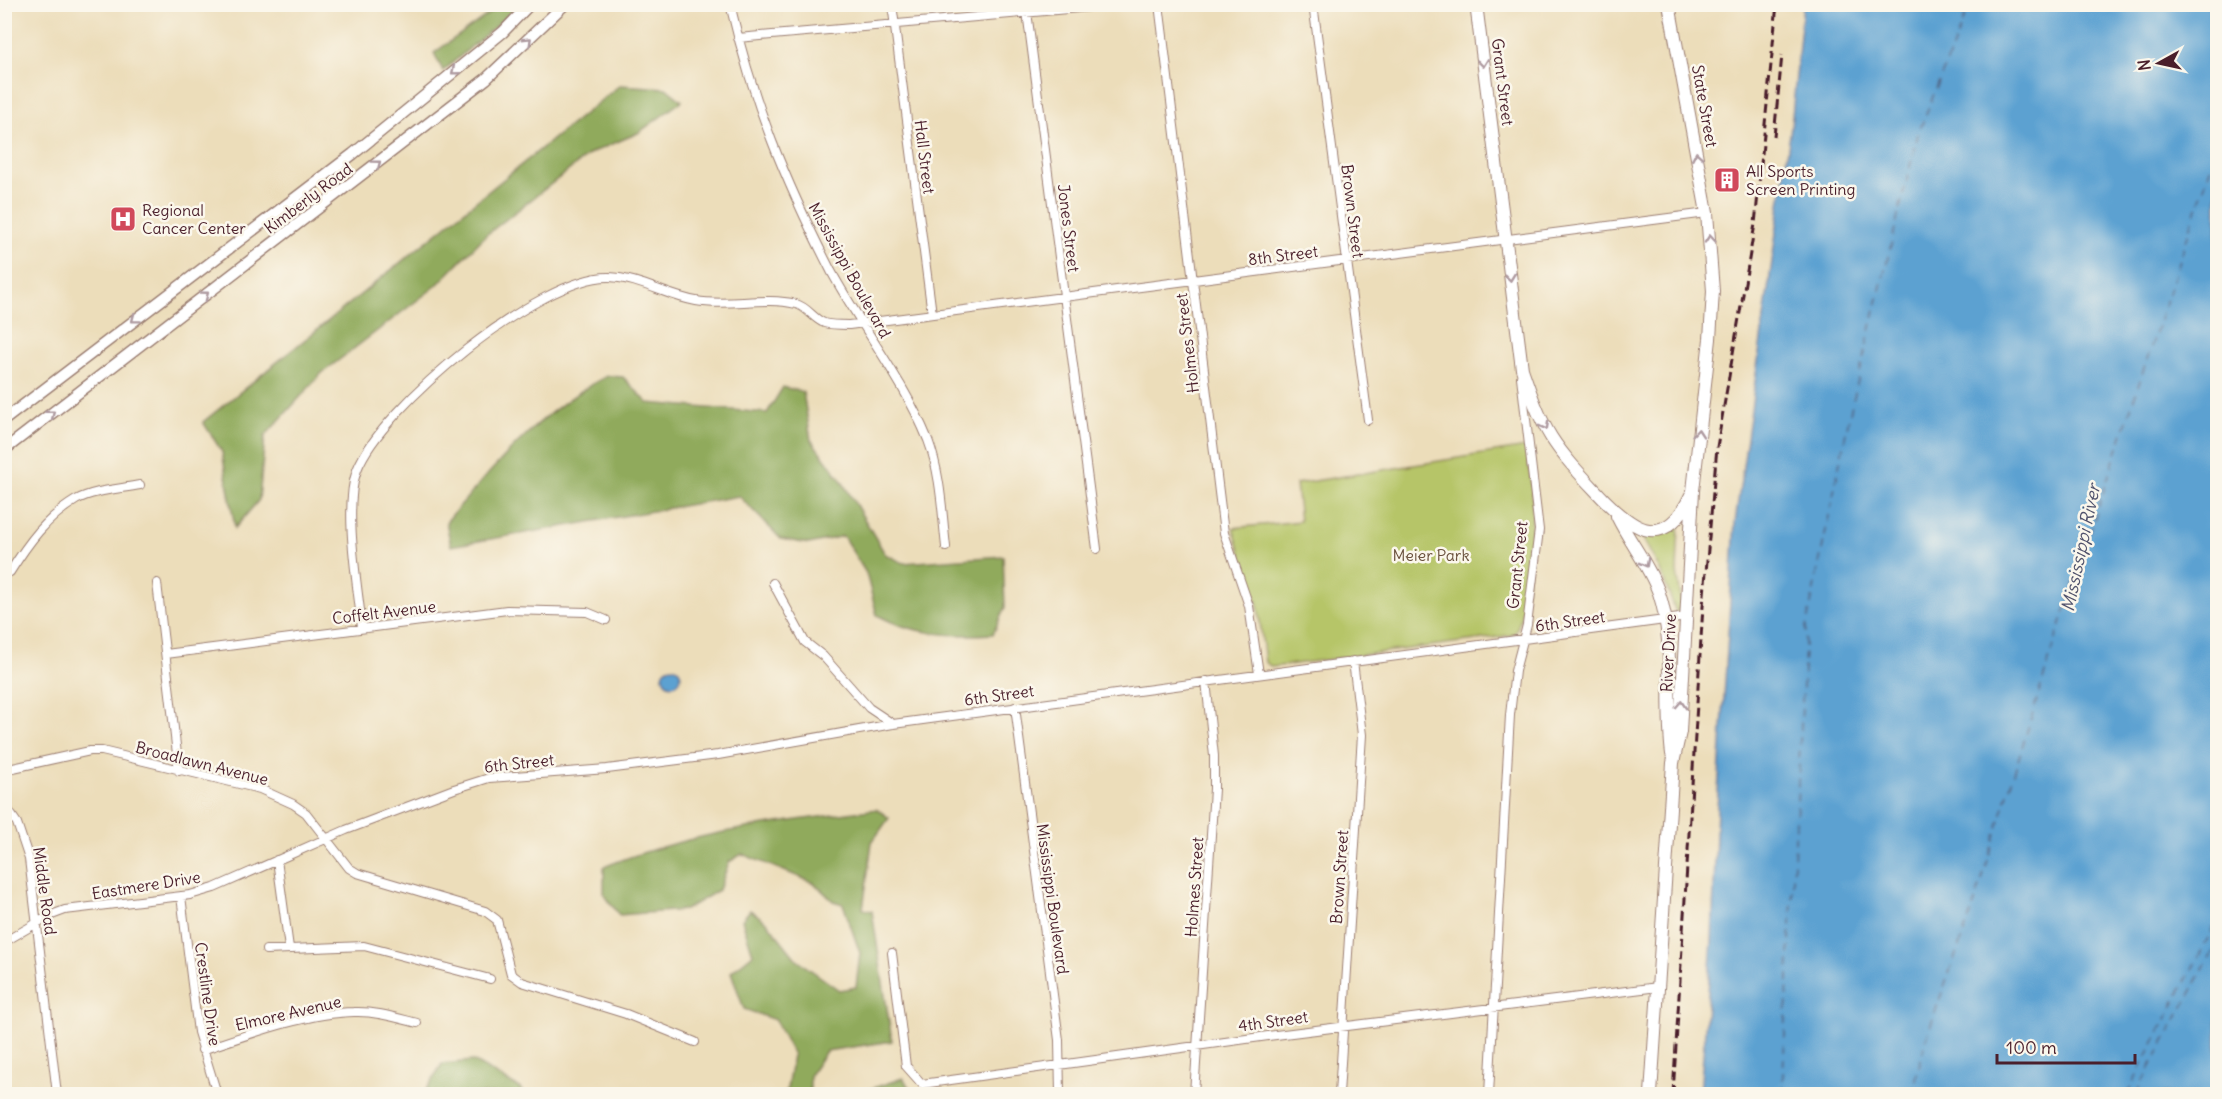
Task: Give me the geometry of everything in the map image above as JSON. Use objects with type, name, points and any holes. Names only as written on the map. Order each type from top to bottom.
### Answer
[{"type":"main road","name":"Kimberly Road","points":[[4,420],[353,154],[503,32],[530,4]]},
{"type":"main road","name":"Kimberly Road","points":[[4,450],[486,80],[565,4]]},
{"type":"main road","name":"Grant Street","points":[[1476,4],[1517,330]]},
{"type":"main road","name":"State Street","points":[[1669,4],[1707,213]]},
{"type":"main road","name":"River Drive","points":[[1651,1095],[1673,763],[1680,732],[1693,491],[1713,301],[1707,213]]},
{"type":"main road","points":[[1517,330],[1522,369],[1535,406],[1551,436],[1568,460],[1616,512],[1634,527],[1649,531],[1658,530],[1675,522],[1683,513],[1693,491]]},
{"type":"main road","points":[[1616,512],[1646,564],[1659,594],[1665,620],[1669,729],[1673,763]]},
{"type":"street","name":"Mississippi Boulevard","points":[[730,4],[738,38],[775,154],[833,274],[894,374],[928,442],[937,472],[946,547]]},
{"type":"street","name":"Hall Street","points":[[892,4],[932,314]]},
{"type":"street","points":[[738,38],[1027,9],[1124,4]]},
{"type":"street","name":"Holmes Street","points":[[1159,4],[1224,533],[1249,606],[1259,674]]},
{"type":"street","name":"Brown Street","points":[[1313,4],[1368,420]]},
{"type":"street","name":"Jones Street","points":[[1027,9],[1097,549]]},
{"type":"street","name":"8th Street","points":[[362,628],[352,533],[352,500],[357,472],[371,442],[400,408],[468,349],[551,293],[585,281],[606,277],[623,278],[697,301],[734,304],[781,301],[799,305],[822,322],[849,325],[1707,213]]},
{"type":"street","name":"Grant Street","points":[[1489,1095],[1510,715],[1522,641],[1527,625],[1539,530],[1524,415],[1517,330]]},
{"type":"street","points":[[4,574],[10,572],[34,534],[76,500],[93,494],[140,485]]},
{"type":"street","points":[[773,583],[805,642],[823,656],[869,708],[893,724]]},
{"type":"street","points":[[157,584],[179,771]]},
{"type":"street","name":"Coffelt Avenue","points":[[166,654],[507,610],[587,612],[606,620]]},
{"type":"street","name":"6th Street","points":[[325,839],[436,795],[489,778],[607,769],[708,757],[893,724],[1353,661],[1522,641],[1686,617]]},
{"type":"street","name":"Brown Street","points":[[1340,1095],[1362,735],[1353,661]]},
{"type":"street","name":"Holmes Street","points":[[1194,1095],[1214,789],[1213,738],[1206,681]]},
{"type":"street","name":"Mississippi Boulevard","points":[[1014,707],[1060,1065],[1060,1095]]},
{"type":"street","name":"Broadlawn Avenue","points":[[4,770],[90,751],[102,751],[260,789],[293,804],[306,813],[349,868],[357,873],[485,911],[497,920],[511,974],[522,982],[626,1014],[695,1042]]},
{"type":"street","name":"Middle Road","points":[[4,804],[17,823],[27,850],[57,1095]]},
{"type":"street","name":"Eastmere Drive","points":[[4,942],[49,916],[65,910],[181,896],[214,888],[325,839]]},
{"type":"street","points":[[277,860],[289,948]]},
{"type":"street","name":"Crestline Drive","points":[[181,896],[202,1050],[217,1095]]},
{"type":"street","points":[[266,951],[289,948],[377,948],[490,980]]},
{"type":"street","name":"4th Street","points":[[892,952],[905,1061],[909,1072],[921,1084],[1343,1026],[1658,987]]},
{"type":"street","name":"Elmore Avenue","points":[[202,1050],[258,1031],[328,1015],[355,1012],[385,1015],[417,1023]]},
{"type":"green space","points":[[501,5],[520,5],[443,71],[434,53]]},
{"type":"green space","points":[[620,85],[666,88],[682,101],[638,133],[591,153],[486,235],[436,286],[322,373],[265,436],[259,500],[235,528],[222,452],[203,422]]},
{"type":"green space","points":[[607,376],[623,377],[648,403],[767,413],[783,387],[803,392],[811,440],[840,478],[885,554],[903,563],[1003,556],[1005,607],[993,634],[948,635],[919,631],[877,615],[866,573],[843,536],[809,544],[781,539],[739,496],[451,546],[446,522],[500,461],[519,441],[561,405]]},
{"type":"green space","name":"Meier Park","points":[[1526,447],[1532,493],[1532,523],[1526,590],[1518,626],[1513,635],[1272,667],[1265,662],[1258,606],[1233,528],[1300,521],[1296,484]]},
{"type":"green space","points":[[1679,524],[1677,572],[1682,605],[1677,615],[1660,570],[1641,535],[1666,533]]},
{"type":"green space","points":[[877,809],[889,818],[872,842],[863,909],[872,911],[892,1041],[826,1051],[810,1075],[810,1094],[786,1094],[793,1055],[775,1020],[744,1009],[731,972],[753,954],[742,920],[750,910],[767,922],[797,960],[839,990],[856,987],[860,953],[843,904],[833,901],[814,883],[742,854],[729,862],[719,890],[685,910],[619,915],[604,894],[604,867],[705,836]]},
{"type":"green space","points":[[473,1061],[521,1089],[523,1094],[424,1094],[442,1064]]},
{"type":"green space","points":[[903,1078],[914,1094],[870,1094],[870,1089]]},
{"type":"water","name":"Mississippi River","points":[[1803,5],[2217,5],[2217,1094],[1700,1094],[1712,941],[1717,808],[1735,523],[1791,127]]},
{"type":"water","points":[[672,667],[678,670],[681,676],[678,682],[672,685],[666,682],[663,676],[666,670]]},
{"type":"ferry route","points":[[1782,1094],[1806,628],[1850,413],[1918,134],[1970,4]]},
{"type":"ferry route","points":[[1913,1094],[1927,1037],[1976,898],[2070,597],[2218,144]]},
{"type":"ferry route","points":[[2127,1094],[2218,919]]},
{"type":"ferry route","points":[[2136,1094],[2218,942]]},
{"type":"railway","points":[[1673,1094],[1703,606],[1717,447],[1755,224],[1777,4]]},
{"type":"railway","points":[[1774,136],[1782,55]]},
{"type":"place","name":"All Sports Screen Printing","points":[[1727,180]]},
{"type":"place","name":"Regional Cancer Center","points":[[123,219]]}]
